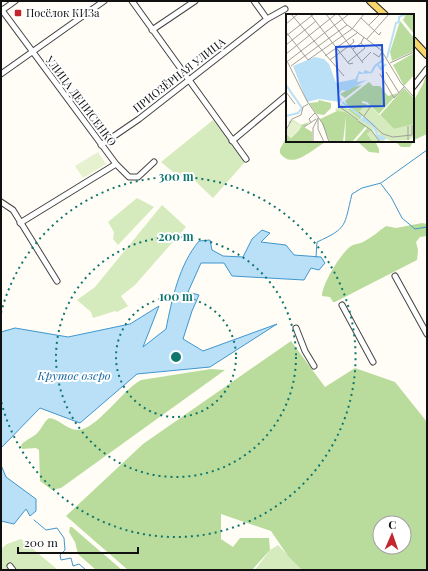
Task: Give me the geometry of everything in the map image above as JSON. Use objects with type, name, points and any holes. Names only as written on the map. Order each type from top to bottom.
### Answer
[{"type":"main road","points":[[370,1],[384,14]]},
{"type":"main road","points":[[414,41],[427,55]]},
{"type":"street","points":[[1,10],[15,1]]},
{"type":"street","points":[[1,74],[104,1]]},
{"type":"street","points":[[132,1],[246,159]]},
{"type":"street","points":[[152,30],[195,1]]},
{"type":"street","points":[[254,1],[267,19]]},
{"type":"street","name":"ПРИОЗЁРНАЯ УЛИЦА","points":[[101,145],[267,19],[285,9]]},
{"type":"street","name":"УЛИЦА ДЕНИСЕНКО","points":[[1,10],[116,164],[130,177],[138,177],[154,162]]},
{"type":"street","points":[[414,86],[427,69]]},
{"type":"street","points":[[232,141],[286,96]]},
{"type":"street","points":[[20,223],[116,164]]},
{"type":"street","points":[[1,202],[13,210],[57,281]]},
{"type":"street","points":[[395,276],[427,334]]},
{"type":"street","points":[[342,305],[373,362]]},
{"type":"street","points":[[296,328],[305,351],[314,366]]},
{"type":"green space","points":[[426,76],[427,134],[414,140],[414,100]]},
{"type":"green space","points":[[213,120],[230,140],[245,162],[213,198],[191,177],[187,178],[179,176],[161,162]]},
{"type":"green space","points":[[286,138],[286,142],[326,142],[304,156],[291,160],[285,158],[280,153],[280,149]]},
{"type":"green space","points":[[358,142],[376,142],[379,149],[379,153],[369,152]]},
{"type":"green space","points":[[396,142],[413,142],[410,147],[401,147]]},
{"type":"green space","points":[[98,152],[106,164],[83,178],[75,166]]},
{"type":"green space","points":[[137,198],[154,207],[118,245],[113,239],[114,232],[108,222]]},
{"type":"green space","points":[[162,205],[186,227],[135,285],[121,296],[128,306],[117,312],[115,311],[93,318],[91,312],[77,300],[95,287]]},
{"type":"green space","points":[[422,223],[427,224],[427,236],[420,237],[416,242],[418,250],[417,260],[335,302],[333,302],[330,297],[322,296],[325,284],[333,269],[342,255],[351,246],[361,243],[386,226],[396,228]]},
{"type":"green space","points":[[291,341],[325,387],[355,368],[395,382],[427,422],[427,570],[302,570],[288,556],[271,531],[221,514],[221,539],[233,547],[240,538],[269,538],[270,550],[252,570],[128,570],[66,516],[143,444]]},
{"type":"green space","points":[[211,369],[225,370],[61,488],[52,490],[40,481],[39,450],[36,448],[22,449],[21,445],[37,433],[49,418],[73,429],[84,429],[101,417],[126,392],[141,380]]},
{"type":"green space","points":[[70,527],[72,527],[122,570],[96,570],[78,554],[75,542],[69,532]]},
{"type":"green space","points":[[21,539],[58,570],[1,570],[1,549],[7,544]]},
{"type":"green space","points":[[278,545],[302,570],[255,570],[270,550]]},
{"type":"water","name":"Крутое озеро","points":[[262,230],[270,233],[261,242],[286,245],[294,255],[321,257],[325,263],[319,270],[311,268],[304,280],[232,276],[224,263],[201,263],[188,292],[199,295],[183,339],[203,351],[277,324],[210,367],[137,374],[80,423],[40,408],[1,448],[1,332],[15,328],[68,337],[130,324],[159,306],[143,347],[166,329],[181,271],[192,250],[199,241],[210,240],[212,250],[223,256],[243,257],[252,239]]},
{"type":"water","points":[[1,465],[6,477],[36,499],[36,511],[30,516],[26,509],[14,524],[1,521]]},
{"type":"waterway","points":[[316,257],[317,242],[340,229],[346,220],[352,194],[362,188],[381,183],[427,150]]},
{"type":"waterway","points":[[381,184],[391,197],[402,218],[415,229],[427,227]]},
{"type":"waterway","points":[[34,520],[46,530],[57,528],[64,538],[65,550],[60,555],[61,560],[71,558],[73,566],[79,564],[86,570]]},
{"type":"place","name":"Посёлок КИЗа","points":[[18,13]]}]
